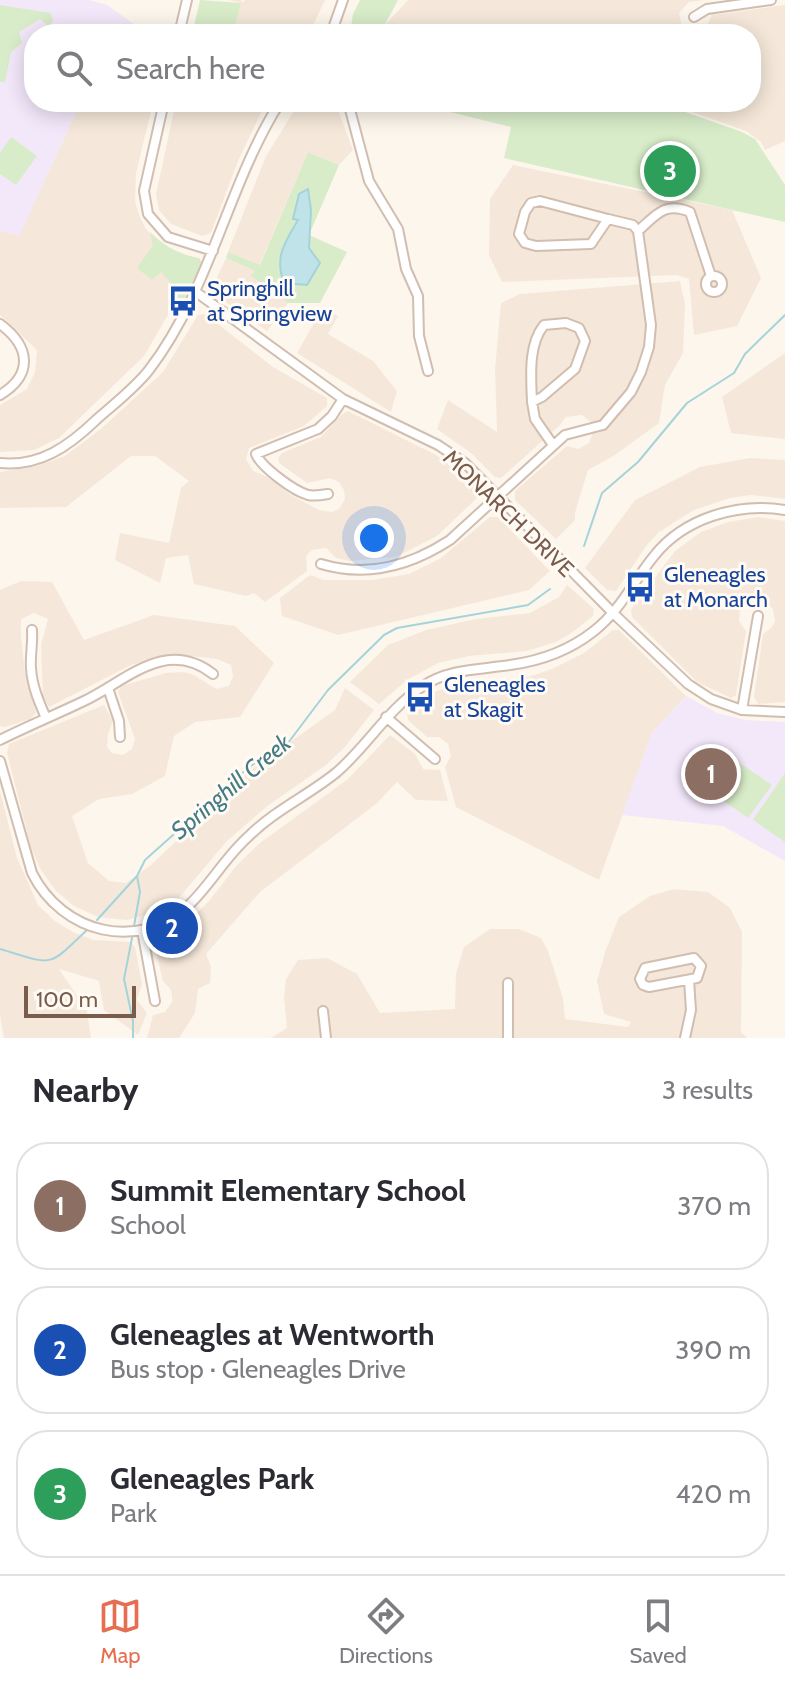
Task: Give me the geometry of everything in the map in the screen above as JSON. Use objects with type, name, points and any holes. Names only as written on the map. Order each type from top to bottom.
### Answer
[{"type":"street","points":[[181,24],[187,0]]},
{"type":"street","points":[[335,24],[343,0]]},
{"type":"street","points":[[694,17],[707,9],[771,0]]},
{"type":"street","points":[[162,112],[144,191],[148,214],[168,237],[213,251]]},
{"type":"street","points":[[0,463],[40,459],[63,449],[147,372],[196,292],[248,163],[274,112]]},
{"type":"street","points":[[351,112],[369,181],[398,229],[406,269],[418,296],[419,336],[428,371]]},
{"type":"street","points":[[321,564],[341,570],[374,570],[401,565],[429,554],[450,540],[565,435],[603,425],[631,392],[649,347],[651,325],[638,231],[633,225],[540,201],[531,203],[525,212],[519,234],[525,243],[536,246],[591,244],[608,219]]},
{"type":"street","points":[[638,231],[662,210],[677,206],[690,212],[711,276]]},
{"type":"street","name":"MONARCH DRIVE","points":[[196,292],[343,399],[438,445],[465,463],[688,684],[711,699],[742,710],[785,712]]},
{"type":"street","points":[[532,402],[575,369],[585,341],[579,328],[566,323],[544,325],[536,335],[531,374],[532,402],[535,419],[553,445]]},
{"type":"street","points":[[0,324],[22,349],[24,365],[22,377],[14,387],[0,395]]},
{"type":"street","points":[[328,494],[308,495],[289,485],[259,462],[256,454],[318,429],[332,416],[343,399]]},
{"type":"street","points":[[0,761],[32,873],[46,897],[69,917],[87,926],[114,931],[142,930],[168,920],[189,905],[246,838],[264,822],[336,773],[386,717],[425,684],[477,667],[509,666],[565,650],[614,614],[655,554],[680,531],[709,516],[745,508],[785,510]]},
{"type":"street","points":[[742,710],[758,616]]},
{"type":"street","points":[[32,630],[32,682],[46,718]]},
{"type":"street","points":[[0,740],[108,688],[145,665],[170,660],[199,663],[213,674]]},
{"type":"street","points":[[108,688],[119,721],[120,737]]},
{"type":"street","points":[[386,717],[435,759]]},
{"type":"street","points":[[142,930],[155,1001]]},
{"type":"street","points":[[694,958],[701,966],[701,972],[697,978],[689,980],[649,987],[643,985],[640,979],[645,968],[694,958]]},
{"type":"street","points":[[685,1038],[691,1010],[689,980]]},
{"type":"street","points":[[508,983],[508,1038]]},
{"type":"street","points":[[323,1011],[326,1038]]},
{"type":"shaded area","points":[[0,0],[89,0],[107,5],[134,24],[24,24],[24,112],[76,112],[19,236],[0,231]]},
{"type":"shaded area","points":[[229,0],[241,0],[242,3],[245,0],[325,0],[314,24],[236,24],[241,3]]},
{"type":"shaded area","points":[[408,0],[705,0],[689,2],[679,13],[681,24],[386,24]]},
{"type":"shaded area","points":[[785,5],[785,141],[765,150],[761,142],[746,131],[692,112],[761,112],[761,24],[708,24],[712,15]]},
{"type":"shaded area","points":[[76,112],[151,112],[136,174],[135,201],[139,215],[146,229],[161,245],[197,265],[144,356],[59,438],[34,450],[0,452],[0,405],[27,389],[35,372],[37,350],[0,315],[0,231],[19,235]]},
{"type":"shaded area","points":[[174,112],[261,112],[238,161],[211,233],[202,236],[171,224],[159,210],[156,194]]},
{"type":"shaded area","points":[[293,112],[339,112],[353,150],[339,165],[308,152],[259,266],[228,252],[266,156]]},
{"type":"shaded area","points":[[513,165],[732,210],[761,278],[737,326],[694,335],[689,279],[677,275],[502,282],[489,255],[490,199]]},
{"type":"shaded area","points":[[226,258],[255,271],[252,277],[288,303],[267,331],[214,294],[213,286]]},
{"type":"shaded area","points":[[680,281],[685,304],[683,353],[665,385],[659,423],[588,470],[575,520],[556,539],[515,500],[515,491],[567,446],[578,449],[589,443],[593,433],[591,422],[582,415],[566,417],[501,478],[495,477],[471,453],[437,429],[448,400],[497,432],[495,369],[501,303],[520,294]]},
{"type":"shaded area","points":[[323,307],[338,316],[328,334],[373,361],[397,391],[391,412],[297,353]]},
{"type":"shaded area","points":[[205,314],[273,367],[327,398],[327,406],[304,426],[249,448],[246,459],[253,471],[268,477],[291,495],[319,510],[332,512],[339,509],[345,499],[339,482],[330,478],[307,483],[279,463],[278,458],[282,453],[321,437],[348,411],[436,455],[459,471],[478,491],[477,498],[437,536],[396,557],[349,561],[336,558],[326,548],[312,550],[306,556],[307,571],[265,602],[254,593],[246,596],[194,584],[188,555],[166,558],[160,583],[115,560],[120,533],[169,543],[181,488],[189,481],[155,456],[131,456],[66,507],[0,508],[0,472],[37,466],[65,456],[102,428],[163,372],[198,315]]},
{"type":"shaded area","points":[[785,353],[785,439],[731,433],[722,397]]},
{"type":"shaded area","points":[[750,458],[785,460],[785,499],[751,495],[730,498],[694,510],[659,532],[616,591],[607,590],[585,568],[635,500],[700,467]]},
{"type":"shaded area","points":[[490,517],[498,517],[550,571],[529,590],[338,635],[282,616],[280,598],[310,575],[324,580],[372,580],[409,574],[441,558]]},
{"type":"shaded area","points":[[758,517],[785,521],[785,702],[758,704],[754,697],[763,634],[775,621],[773,609],[765,601],[753,599],[740,610],[739,621],[746,631],[736,695],[731,698],[697,682],[632,617],[631,610],[675,551],[701,532],[728,522]]},
{"type":"shaded area","points":[[21,581],[52,582],[84,640],[154,615],[235,626],[274,663],[240,717],[195,722],[174,736],[165,776],[132,794],[99,799],[72,816],[88,863],[109,881],[126,883],[151,865],[247,773],[335,710],[345,688],[374,710],[326,765],[266,807],[227,841],[178,899],[150,914],[126,920],[98,917],[74,906],[56,891],[41,870],[31,848],[7,753],[9,744],[104,705],[113,721],[107,747],[112,753],[123,755],[132,749],[135,739],[118,692],[121,686],[166,673],[184,672],[216,689],[229,686],[233,676],[231,665],[217,659],[173,654],[131,665],[49,707],[43,696],[41,645],[48,619],[34,613],[21,619],[21,636],[25,673],[36,713],[30,719],[0,726],[0,590]]},
{"type":"shaded area","points":[[567,585],[594,609],[593,616],[556,642],[527,651],[469,656],[438,663],[407,680],[379,704],[350,682],[388,645],[426,630],[476,619],[530,613],[559,597]]},
{"type":"shaded area","points":[[613,630],[619,630],[686,696],[652,733],[599,880],[456,807],[445,767],[451,756],[448,744],[439,737],[427,737],[408,720],[407,714],[434,692],[456,684],[528,677],[552,669],[584,653]]},
{"type":"shaded area","points":[[686,696],[717,713],[745,720],[785,722],[785,861],[723,826],[622,815],[652,733]]},
{"type":"shaded area","points":[[390,735],[415,754],[423,769],[440,770],[448,801],[416,800],[397,782],[376,804],[260,892],[206,954],[211,967],[210,983],[198,989],[195,1013],[179,1038],[147,1038],[153,1015],[165,1012],[172,1002],[171,990],[163,981],[155,937],[176,929],[192,918],[260,843],[348,779]]},
{"type":"shaded area","points":[[0,791],[17,858],[38,905],[73,932],[93,940],[130,942],[135,947],[142,984],[137,1000],[147,1013],[138,1035],[104,1010],[99,981],[59,969],[87,1011],[91,1038],[4,1038],[0,1015]]},
{"type":"shaded area","points":[[674,889],[708,892],[730,908],[742,932],[741,1032],[747,1038],[271,1038],[287,1028],[286,979],[298,960],[327,958],[357,974],[380,1013],[455,1009],[456,974],[464,947],[490,929],[519,929],[541,938],[563,998],[565,1019],[628,1027],[631,1022],[604,1014],[597,981],[605,952],[619,917],[650,896]]},
{"type":"green space","points":[[200,0],[241,3],[236,24],[194,24]]},
{"type":"green space","points":[[360,0],[398,0],[385,24],[352,24]]},
{"type":"green space","points":[[0,5],[51,13],[53,22],[50,24],[40,19],[24,24],[24,29],[19,32],[22,43],[11,52],[5,82],[0,82]]},
{"type":"green space","points":[[450,112],[685,112],[755,139],[785,185],[785,222],[504,158],[511,127]]},
{"type":"green space","points":[[11,137],[37,156],[16,185],[0,174],[0,153]]},
{"type":"green space","points":[[308,152],[339,165],[309,235],[347,252],[320,303],[288,303],[251,276],[255,271],[226,258],[228,252],[260,265]]},
{"type":"green space","points":[[150,232],[167,246],[199,258],[202,263],[179,309],[170,305],[179,292],[161,272],[152,280],[137,268],[153,245]]},
{"type":"green space","points":[[738,762],[772,785],[748,818],[715,795]]},
{"type":"green space","points":[[785,773],[785,842],[753,820]]},
{"type":"water","points":[[308,189],[311,210],[309,248],[320,263],[307,285],[284,283],[280,265],[282,250],[298,220],[293,219],[299,194]]},
{"type":"waterway","name":"Springhill Creek","points":[[584,546],[602,493],[638,462],[687,403],[734,373],[745,354],[785,315]]},
{"type":"waterway","name":"Springhill Creek","points":[[134,926],[140,892],[137,876],[145,860],[249,767],[288,743],[328,690],[384,635],[397,628],[528,605],[550,589]]},
{"type":"waterway","points":[[97,920],[136,877]]},
{"type":"waterway","points":[[0,949],[49,960],[88,929]]},
{"type":"waterway","name":"Springhill Creek","points":[[133,933],[124,979],[133,1021],[133,1038]]},
{"type":"place","name":"Gleneagles Park","points":[[670,171]]},
{"type":"place","name":"Springhill at Springview","points":[[183,301]]},
{"type":"place","name":"Gleneagles at Monarch","points":[[640,587]]},
{"type":"place","name":"Gleneagles at Skagit","points":[[420,697]]},
{"type":"place","name":"Summit Elementary School","points":[[711,774]]},
{"type":"place","name":"Gleneagles at Wentworth","points":[[172,928]]}]
